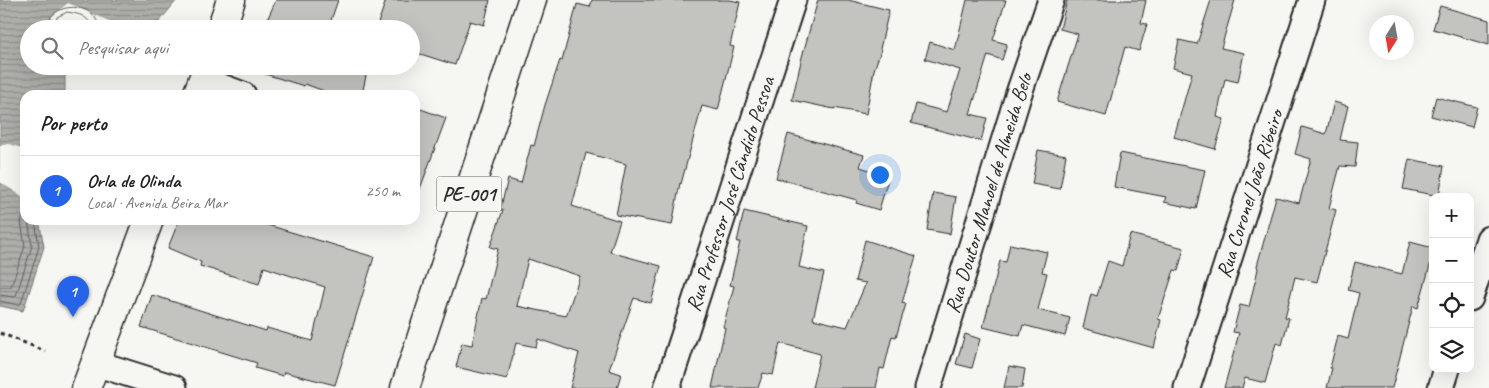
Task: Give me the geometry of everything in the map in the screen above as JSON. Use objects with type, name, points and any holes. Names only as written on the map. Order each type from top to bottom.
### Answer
[{"type":"main road","points":[[224,20],[231,0]]},
{"type":"main road","name":"PE-001","points":[[405,388],[532,0]]},
{"type":"main road","points":[[90,376],[148,225]]},
{"type":"street","name":"Rua Professor José Cândido Pessoa","points":[[667,388],[793,0]]},
{"type":"street","name":"Rua Doutor Manoel de Almeida Belo","points":[[928,388],[1018,96],[1051,0]]},
{"type":"street","name":"Rua Coronel João Ribeiro","points":[[1187,388],[1312,0]]},
{"type":"street","points":[[203,80],[230,90]]},
{"type":"street","points":[[1474,286],[1489,239]]},
{"type":"street","points":[[1441,388],[1446,373]]},
{"type":"street","points":[[90,376],[174,388]]},
{"type":"path","points":[[0,333],[45,352]]},
{"type":"water","points":[[0,0],[177,0],[160,20],[20,20],[20,75],[65,75],[65,90],[20,90],[20,225],[40,225],[44,247],[23,311],[0,306]]},
{"type":"pier","points":[[68,3],[106,20],[53,20],[51,17]]},
{"type":"pier","points":[[9,144],[20,147],[20,195],[0,182],[0,145]]},
{"type":"building","points":[[276,0],[338,0],[331,20],[267,20]]},
{"type":"building","points":[[386,0],[490,0],[484,25],[470,21],[455,65],[420,54],[420,20],[379,20]]},
{"type":"building","points":[[592,0],[730,0],[740,2],[730,46],[734,47],[718,110],[702,106],[680,183],[672,225],[616,215],[626,164],[586,153],[572,206],[620,221],[610,252],[661,266],[651,303],[634,298],[609,370],[621,374],[617,388],[570,388],[579,353],[538,339],[536,347],[516,343],[507,379],[456,367],[462,343],[472,345],[482,298],[486,299],[498,249],[490,247],[503,210],[500,210],[508,179],[521,183],[531,145],[534,146],[545,105],[560,60],[562,61],[577,4],[590,7]],"holes":[[[528,259],[580,276],[566,316],[517,306]]]},
{"type":"building","points":[[818,0],[848,0],[889,10],[881,50],[874,70],[866,114],[792,100]]},
{"type":"building","points":[[967,0],[1006,0],[993,40],[1007,44],[1002,60],[988,55],[970,114],[987,118],[981,141],[911,123],[916,104],[947,112],[960,70],[925,59],[930,42],[955,50]]},
{"type":"building","points":[[1067,0],[1146,0],[1141,23],[1147,24],[1139,51],[1125,47],[1106,116],[1057,102],[1078,34],[1060,29]]},
{"type":"building","points":[[1211,0],[1235,0],[1221,48],[1244,53],[1238,82],[1225,79],[1217,117],[1224,119],[1215,149],[1174,137],[1192,73],[1173,68],[1179,40],[1197,44]]},
{"type":"building","points":[[1440,6],[1489,20],[1489,45],[1433,29]]},
{"type":"building","points":[[268,75],[366,75],[363,90],[321,90],[305,84],[304,86]]},
{"type":"building","points":[[1436,97],[1477,107],[1472,127],[1431,116]]},
{"type":"building","points":[[1334,102],[1348,106],[1340,140],[1358,142],[1355,167],[1340,166],[1329,208],[1336,210],[1317,282],[1295,277],[1285,317],[1289,318],[1282,345],[1276,343],[1265,383],[1245,378],[1242,388],[1224,388],[1239,333],[1233,332],[1240,305],[1249,307],[1258,269],[1257,266],[1276,197],[1299,203],[1311,159],[1295,154],[1302,127],[1326,134]]},
{"type":"building","points":[[420,109],[446,118],[420,189]]},
{"type":"building","points":[[788,134],[864,155],[860,167],[889,176],[879,210],[856,203],[857,200],[776,178]]},
{"type":"building","points":[[1038,150],[1066,155],[1060,189],[1032,184]]},
{"type":"building","points":[[1120,153],[1205,170],[1196,209],[1164,202],[1166,197],[1114,187]]},
{"type":"building","points":[[1409,159],[1444,166],[1440,193],[1429,194],[1403,189]]},
{"type":"building","points":[[933,193],[956,197],[950,234],[927,230]]},
{"type":"building","points":[[744,211],[808,226],[799,267],[824,273],[813,319],[847,327],[866,283],[855,281],[865,240],[916,256],[902,303],[906,304],[896,337],[892,336],[884,369],[880,368],[876,388],[812,388],[820,354],[780,343],[773,375],[763,373],[758,388],[712,388],[725,328],[723,327],[734,286],[730,285],[740,242],[737,242]]},
{"type":"building","points":[[177,225],[268,225],[374,257],[335,385],[284,372],[283,376],[255,368],[257,363],[141,327],[152,295],[266,331],[267,328],[312,341],[325,287],[264,267],[259,284],[200,266],[201,262],[168,248]]},
{"type":"building","points":[[1130,234],[1184,248],[1178,271],[1174,270],[1158,319],[1161,320],[1154,348],[1083,328],[1091,294],[1097,296],[1108,261],[1122,266]]},
{"type":"building","points":[[1410,242],[1429,247],[1429,269],[1418,308],[1413,306],[1392,388],[1327,388],[1338,336],[1348,339],[1359,293],[1348,290],[1355,262],[1402,274]]},
{"type":"building","points":[[1010,244],[1047,252],[1042,272],[1047,273],[1038,310],[1070,318],[1065,336],[1023,325],[1020,336],[983,327],[1000,261],[1006,262]]},
{"type":"building","points":[[965,334],[980,339],[972,368],[956,364]]},
{"type":"building","points":[[1009,366],[1025,369],[1022,388],[1004,388]]},
{"type":"place","name":"Orla de Olinda","points":[[73,317]]}]
